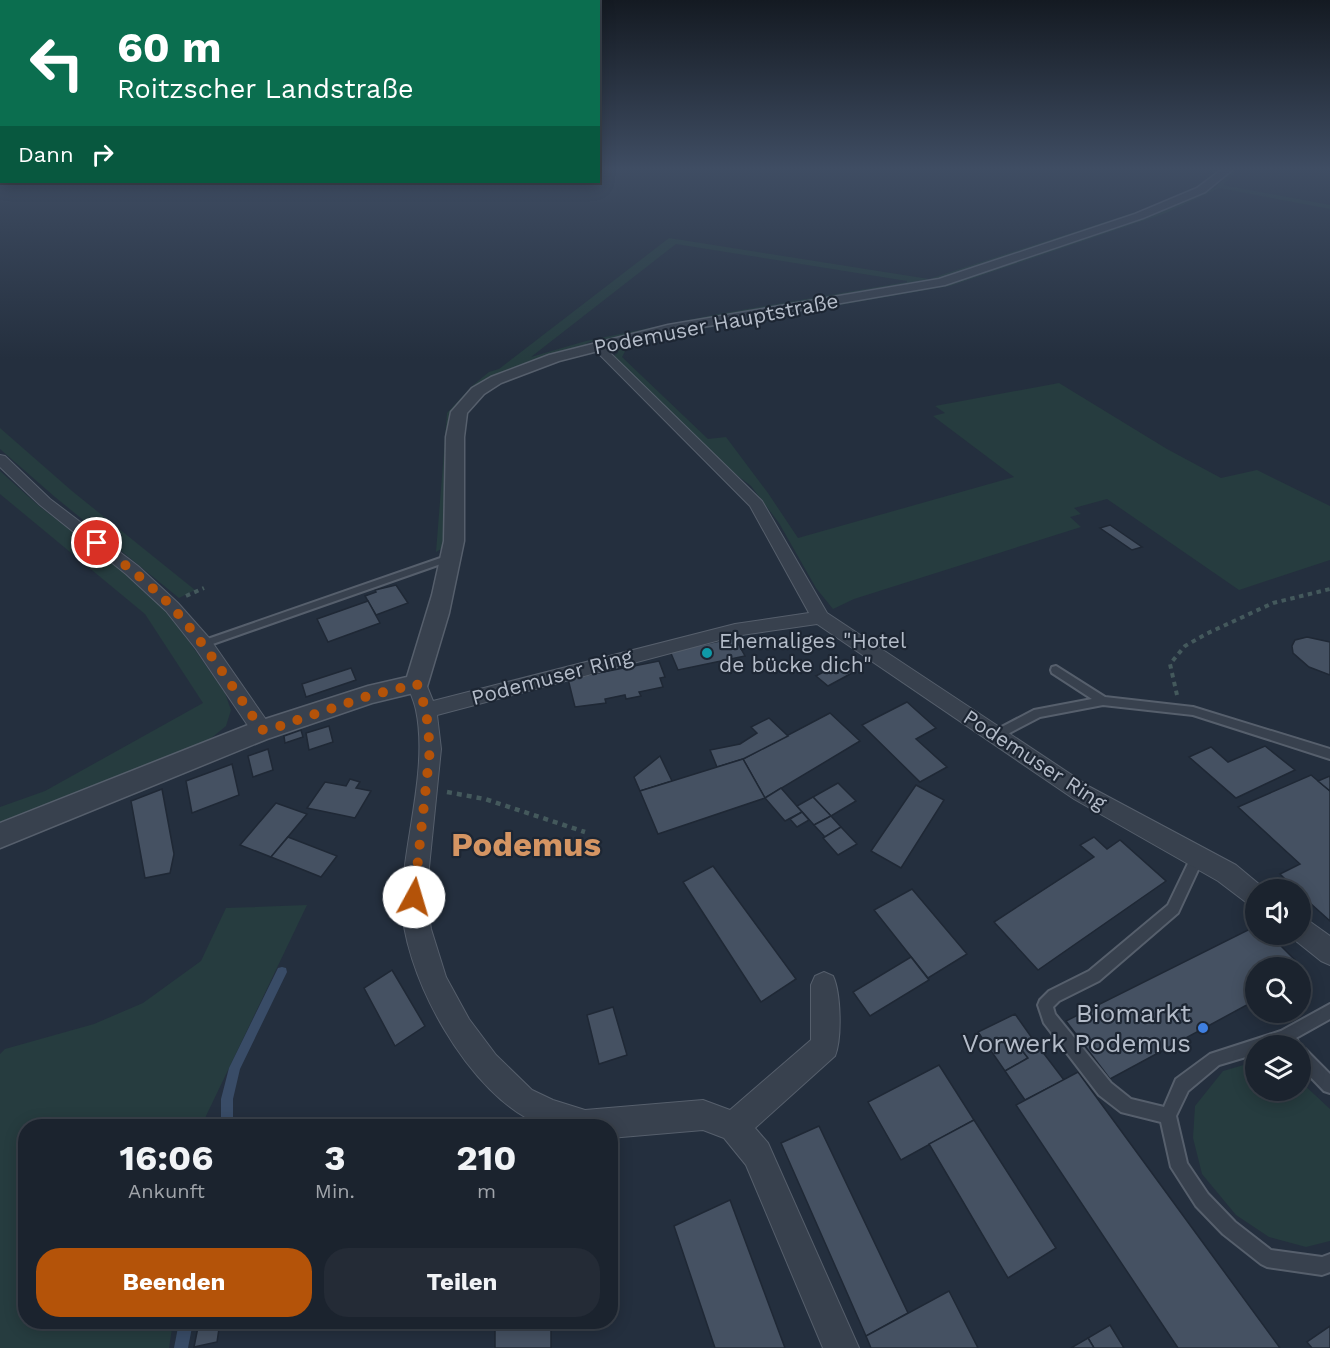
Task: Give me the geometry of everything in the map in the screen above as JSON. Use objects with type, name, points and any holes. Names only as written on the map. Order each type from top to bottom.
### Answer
[{"type":"street","name":"Podemuser Hauptstraße","points":[[417,684],[452,557],[455,437],[459,412],[478,391],[506,376],[597,346],[723,318],[941,282],[1088,233]]},
{"type":"street","name":"Podemuser Ring","points":[[597,346],[757,504],[820,617],[1082,793],[1227,873],[1245,887]]},
{"type":"street","points":[[0,459],[45,502],[172,607],[203,644],[262,730]]},
{"type":"street","name":"Podemuser Ring","points":[[426,710],[735,630],[820,617]]},
{"type":"street","points":[[0,836],[262,730],[368,696],[417,684],[426,710],[430,749],[414,897],[418,929],[434,982],[459,1029],[486,1065],[522,1100],[567,1119]]},
{"type":"street","points":[[1311,937],[1330,952]]},
{"type":"street","points":[[734,1127],[825,1046],[824,985]]},
{"type":"street","points":[[618,1122],[703,1115],[734,1127],[757,1154],[841,1348]]},
{"type":"lane","points":[[203,644],[452,557]]},
{"type":"lane","points":[[1056,670],[1103,701]]},
{"type":"lane","points":[[996,735],[1038,713],[1103,701],[1193,711],[1330,754]]},
{"type":"lane","points":[[1168,1116],[1127,1106],[1105,1089],[1049,1018],[1045,1005],[1054,996],[1094,976],[1173,909],[1198,857]]},
{"type":"lane","points":[[1296,1035],[1330,1011]]},
{"type":"lane","points":[[1245,1049],[1215,1059],[1182,1085],[1168,1116],[1179,1167],[1202,1200],[1229,1227],[1267,1258],[1322,1266],[1330,1263]]},
{"type":"lane","points":[[1311,1065],[1330,1085]]},
{"type":"path","points":[[1180,709],[1170,664],[1185,646],[1273,603],[1330,589]]},
{"type":"path","points":[[426,788],[485,799],[585,832]]},
{"type":"green space","points":[[1071,233],[1077,233],[949,276],[721,315],[601,342],[596,340],[587,343],[586,346],[507,370],[490,378],[462,400],[446,546],[436,552],[447,413],[472,386],[489,372],[499,369],[669,238],[929,279]],"holes":[[[676,244],[907,281],[718,314],[586,341],[531,357]]]},
{"type":"green space","points":[[1092,233],[1107,233],[950,286],[667,335],[628,346],[622,357],[708,439],[726,437],[798,538],[1014,477],[933,416],[945,413],[935,406],[1059,383],[1167,449],[1221,478],[1257,470],[1330,506],[1330,560],[1239,590],[1107,499],[1074,508],[1081,514],[1070,517],[1081,527],[854,599],[833,609],[816,588],[779,523],[751,486],[713,457],[613,356],[618,353],[616,349],[620,344],[666,332],[926,287]]},
{"type":"green space","points":[[0,428],[72,491],[195,590],[179,598],[55,497],[0,449]]},
{"type":"green space","points":[[0,471],[39,506],[129,575],[162,606],[225,693],[231,710],[226,726],[210,739],[0,827],[0,807],[45,791],[203,703],[145,614],[0,494]]},
{"type":"green space","points":[[307,905],[205,1119],[18,1119],[18,1329],[172,1329],[169,1348],[0,1348],[0,1054],[5,1049],[94,1024],[143,1003],[201,961],[226,908]]},
{"type":"green space","points":[[1245,1065],[1245,1101],[1311,1101],[1311,1091],[1330,1109],[1330,1241],[1306,1247],[1269,1237],[1236,1215],[1202,1174],[1193,1138],[1195,1106],[1223,1071]]},
{"type":"building","points":[[1110,525],[1142,547],[1132,550],[1100,528]]},
{"type":"building","points":[[396,585],[408,603],[376,615],[365,596],[376,592],[375,590]]},
{"type":"building","points":[[368,601],[380,623],[328,642],[317,619]]},
{"type":"building","points":[[1307,637],[1330,642],[1330,675],[1309,667],[1293,653],[1292,646],[1295,640]]},
{"type":"building","name":"Ehemaliges \"Hotel de bücke dich\"","points":[[735,638],[745,656],[678,670],[670,651]]},
{"type":"building","points":[[659,661],[665,677],[660,678],[663,687],[639,692],[641,696],[626,699],[625,695],[605,699],[606,703],[575,707],[568,679]]},
{"type":"building","points":[[840,663],[852,673],[828,686],[816,676]]},
{"type":"building","points":[[351,668],[356,680],[306,697],[302,684]]},
{"type":"building","points":[[907,702],[936,728],[916,739],[947,767],[920,782],[862,725]]},
{"type":"building","points":[[830,713],[860,741],[765,798],[743,759]]},
{"type":"building","points":[[769,718],[788,736],[743,759],[717,767],[710,750],[740,744],[757,733],[751,727]]},
{"type":"building","points":[[329,726],[333,742],[309,750],[306,733]]},
{"type":"building","points":[[301,730],[303,737],[285,743],[284,736]]},
{"type":"building","points":[[1265,746],[1295,770],[1236,798],[1189,757],[1211,747],[1228,762]]},
{"type":"building","points":[[268,749],[273,770],[253,777],[248,756]]},
{"type":"building","points":[[660,756],[672,781],[640,791],[634,777]]},
{"type":"building","points":[[743,759],[765,798],[658,834],[640,791]]},
{"type":"building","points":[[232,764],[239,795],[192,813],[186,781]]},
{"type":"building","points":[[1311,775],[1330,791],[1330,921],[1311,904],[1311,879],[1285,879],[1280,874],[1300,864],[1238,807]]},
{"type":"building","points":[[1330,776],[1330,791],[1318,781]]},
{"type":"building","points":[[350,779],[360,782],[356,788],[371,791],[355,818],[307,808],[325,782],[346,786]]},
{"type":"building","points":[[838,783],[856,801],[831,816],[813,797]]},
{"type":"building","points":[[916,785],[944,800],[901,868],[871,851]]},
{"type":"building","points":[[781,788],[802,812],[785,821],[765,798]]},
{"type":"building","points":[[162,789],[174,854],[170,873],[145,878],[131,801]]},
{"type":"building","points":[[813,797],[831,816],[814,825],[797,806]]},
{"type":"building","points":[[276,803],[307,814],[271,857],[240,845]]},
{"type":"building","points":[[802,812],[809,820],[797,827],[790,819]]},
{"type":"building","points":[[831,816],[841,827],[825,837],[814,825]]},
{"type":"building","points":[[841,827],[857,844],[838,855],[823,838]]},
{"type":"building","points":[[288,837],[337,856],[321,877],[271,857]]},
{"type":"building","points":[[1094,837],[1107,849],[1120,840],[1166,881],[1038,970],[994,922],[1094,857],[1080,845]]},
{"type":"building","points":[[713,866],[796,979],[761,1002],[683,882]]},
{"type":"building","points":[[912,889],[967,954],[928,978],[874,910]]},
{"type":"building","points":[[1245,932],[1245,945],[1280,945],[1292,957],[1245,957],[1245,1006],[1110,1079],[1066,1021]]},
{"type":"building","points":[[911,957],[929,980],[870,1016],[853,992]]},
{"type":"building","points":[[392,970],[425,1026],[395,1046],[364,988]]},
{"type":"building","points":[[613,1007],[627,1055],[599,1064],[587,1015]]},
{"type":"building","points":[[1015,1014],[1032,1038],[1018,1045],[1028,1058],[1005,1071],[978,1032]]},
{"type":"building","points":[[1032,1038],[1064,1080],[1025,1100],[1005,1071],[1028,1058],[1018,1045]]},
{"type":"building","points":[[939,1065],[974,1120],[901,1160],[868,1102]]},
{"type":"building","points":[[1078,1072],[1280,1348],[1178,1348],[1016,1105]]},
{"type":"building","points":[[974,1120],[1056,1248],[1008,1278],[929,1144]]},
{"type":"building","points":[[819,1126],[908,1313],[866,1336],[781,1143]]},
{"type":"building","points":[[730,1200],[785,1348],[715,1348],[674,1226]]},
{"type":"building","points":[[949,1291],[978,1348],[871,1348],[866,1336]]},
{"type":"building","points":[[1110,1325],[1124,1348],[1094,1348],[1088,1338]]},
{"type":"building","points":[[1330,1326],[1330,1348],[1312,1348],[1307,1342]]},
{"type":"building","points":[[198,1329],[219,1329],[217,1342],[194,1347]]},
{"type":"building","points":[[495,1329],[551,1329],[551,1348],[495,1348]]},
{"type":"building","points":[[1088,1338],[1094,1348],[1071,1348]]},
{"type":"waterway","points":[[227,1119],[227,1099],[235,1068],[282,972]]},
{"type":"waterway","points":[[181,1348],[185,1329]]},
{"type":"place","name":"Ehemaliges \"Hotel de bücke dich\"","points":[[707,653]]},
{"type":"place","name":"Biomarkt Vorwerk Podemus","points":[[1203,1028]]},
{"type":"district","name":"Podemus","points":[[526,844]]},
{"type":"route","points":[[97,543],[132,570],[172,607],[203,644],[262,730],[368,696],[417,684],[426,710],[430,749],[414,897]]}]
